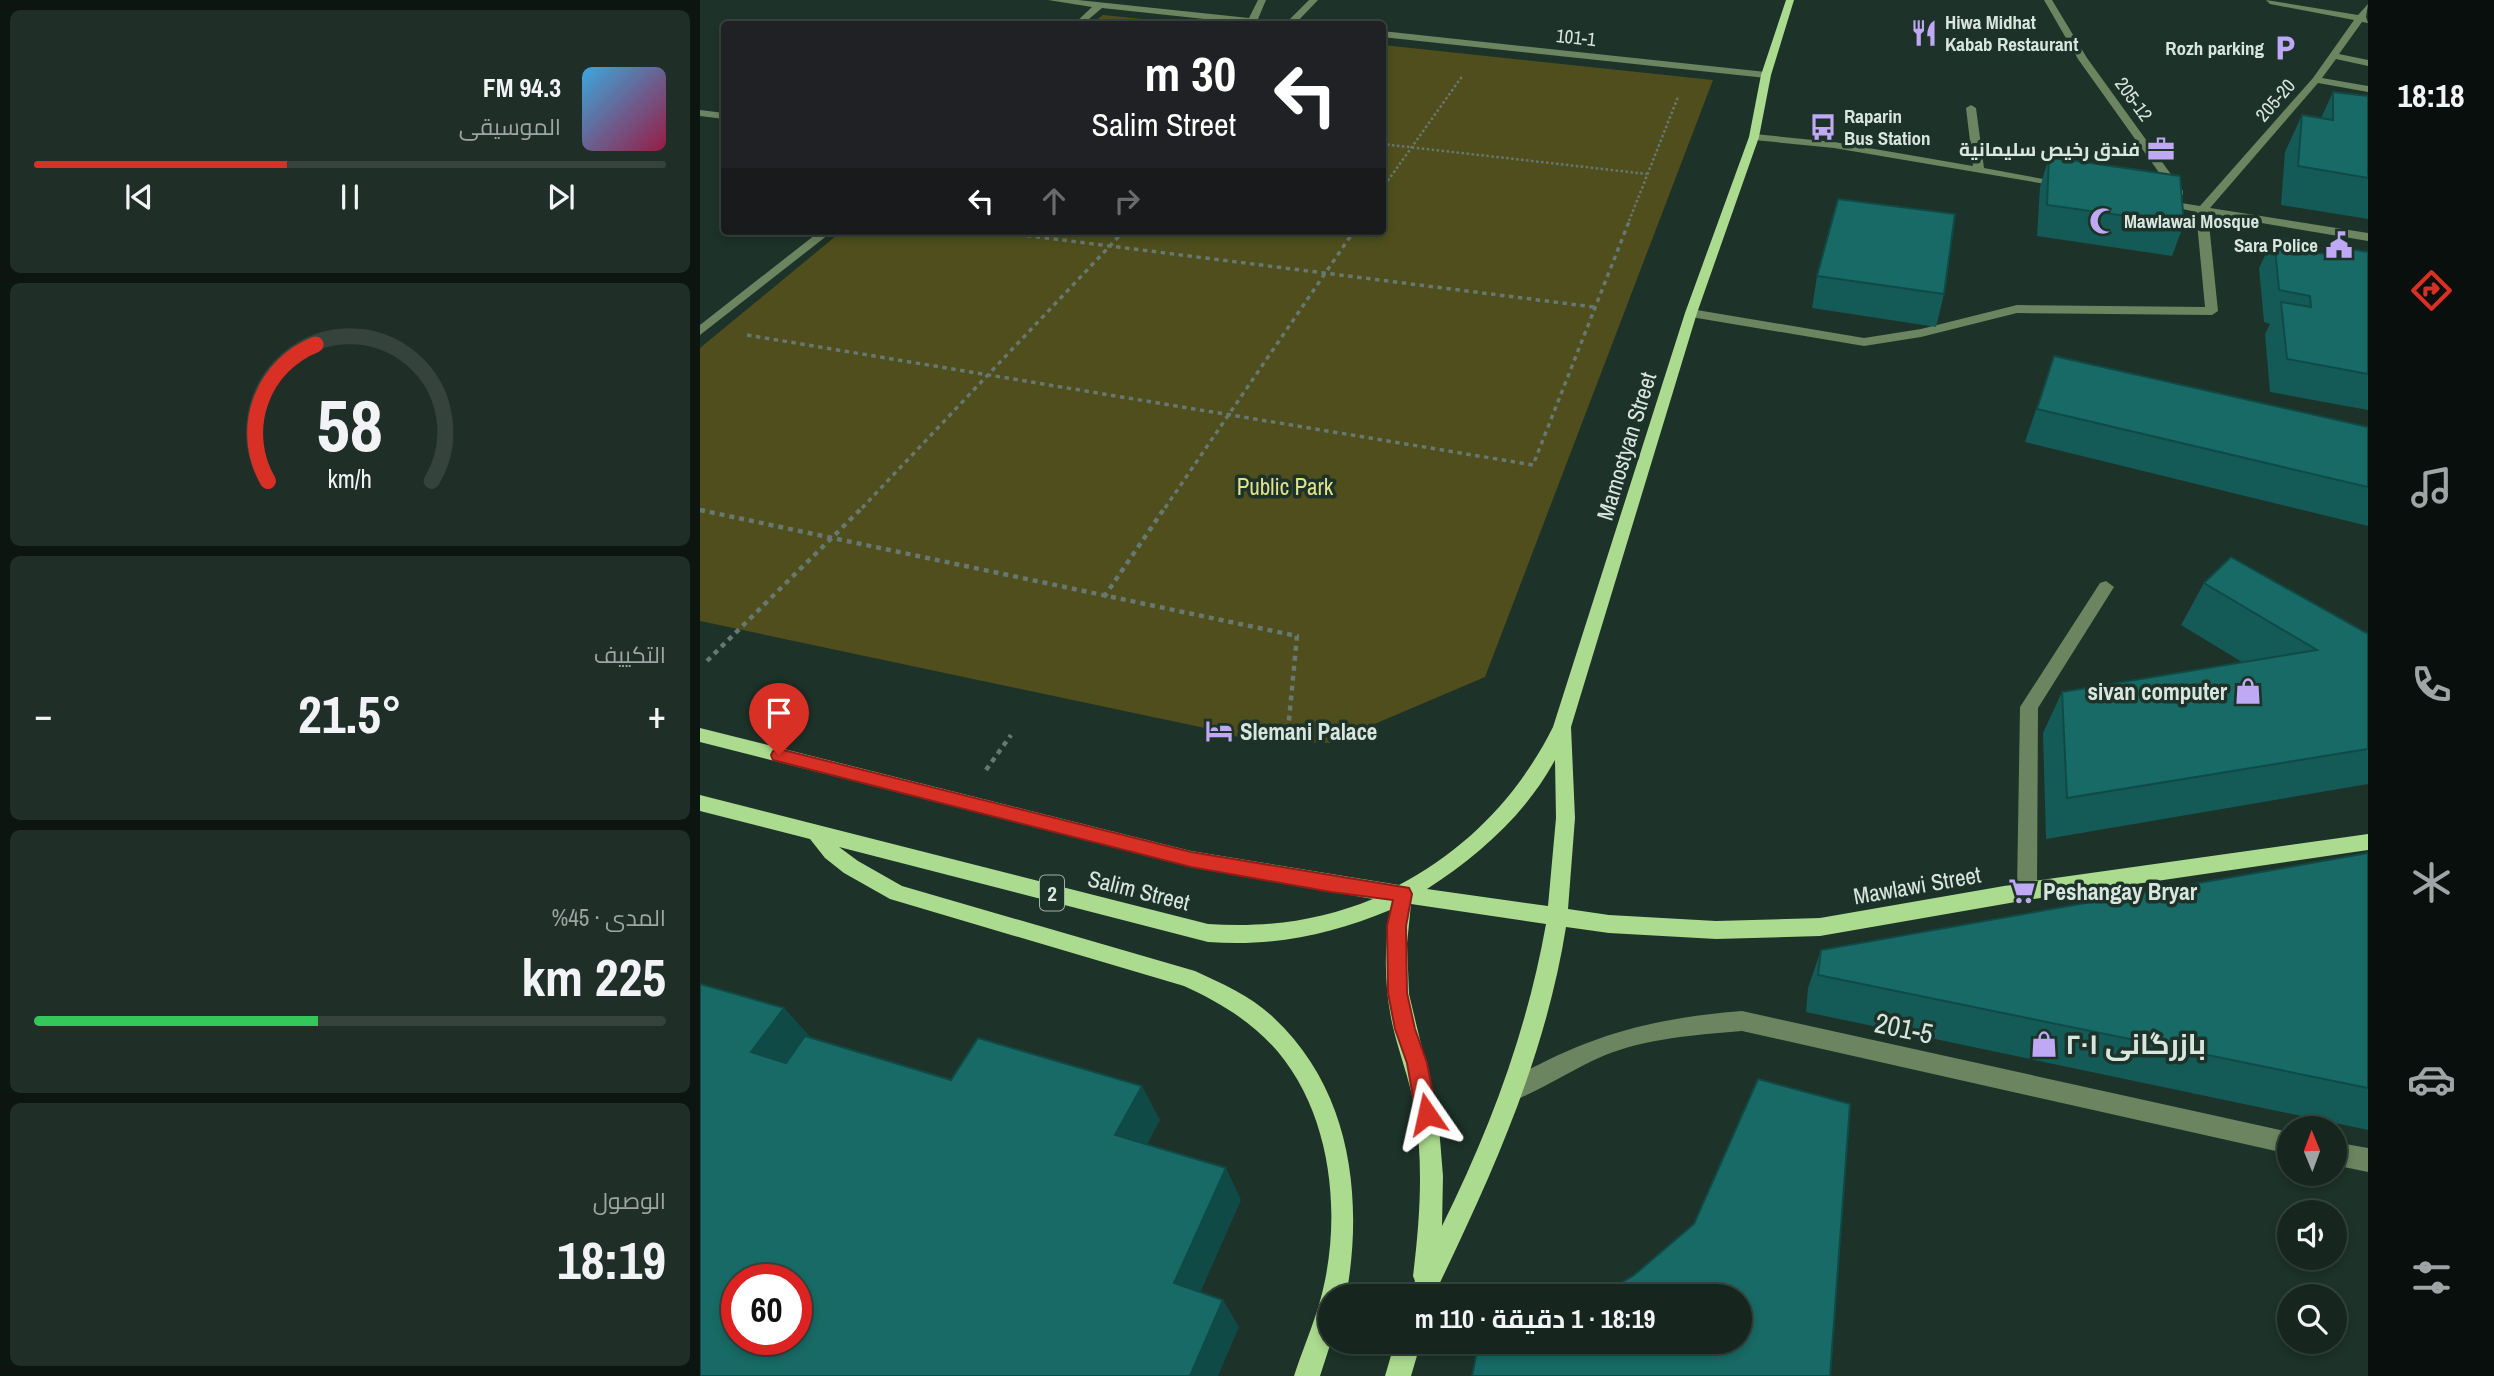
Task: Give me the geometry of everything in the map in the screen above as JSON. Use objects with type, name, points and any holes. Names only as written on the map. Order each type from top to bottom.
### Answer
[{"type":"main road","name":"Mamostyan Street","points":[[1427,1284],[1476,1184],[1515,1088],[1541,998],[1564,864],[1567,815],[1562,727],[1691,313],[1754,137],[1766,75],[1790,0]]},
{"type":"main road","points":[[1424,1284],[1431,1227],[1433,1168],[1422,1088],[1398,993],[1397,926],[1403,894],[1478,839],[1520,797],[1545,762],[1562,727]]},
{"type":"main road","name":"Salim Street","points":[[700,735],[1191,859],[1331,884],[1556,915]]},
{"type":"main road","name":"Salim Street","points":[[700,803],[1208,933],[1248,936],[1290,932],[1330,923],[1403,894]]},
{"type":"main road","points":[[817,834],[832,852],[851,867],[897,892],[1188,978],[1233,999],[1271,1030],[1303,1068],[1326,1114],[1340,1169],[1343,1228],[1335,1284]]},
{"type":"main road","name":"Mawlawi Street","points":[[1556,915],[1609,924],[1663,928],[1716,930],[1820,927],[2027,891],[2368,842]]},
{"type":"main road","points":[[1307,1376],[1318,1343]]},
{"type":"main road","points":[[1398,1376],[1404,1354]]},
{"type":"street","points":[[1052,0],[1243,21]]},
{"type":"street","points":[[1252,21],[1262,0]]},
{"type":"street","points":[[1293,21],[1314,0]]},
{"type":"street","name":"205-12","points":[[2048,0],[2084,59],[2178,192],[2202,210]]},
{"type":"street","points":[[2270,1],[2364,19]]},
{"type":"street","name":"205-20","points":[[2202,210],[2316,80],[2364,19],[2366,4]]},
{"type":"street","points":[[1081,21],[1100,5]]},
{"type":"street","name":"101-1","points":[[1386,34],[1766,75]]},
{"type":"street","points":[[2333,56],[2368,63]]},
{"type":"street","points":[[2316,80],[2368,89]]},
{"type":"street","points":[[1971,108],[1979,170]]},
{"type":"street","points":[[700,113],[721,116]]},
{"type":"street","points":[[1754,137],[1834,145],[2084,189]]},
{"type":"street","points":[[2149,201],[2368,237]]},
{"type":"street","points":[[1691,313],[1864,342],[1921,333],[2017,309],[2212,311],[2202,210]]},
{"type":"street","points":[[700,331],[822,235]]},
{"type":"street","points":[[2027,891],[2029,707],[2106,587]]},
{"type":"street","name":"201-5","points":[[1515,1088],[1568,1059],[1624,1038],[1682,1026],[1742,1021],[2277,1140]]},
{"type":"street","points":[[2347,1156],[2368,1160]]},
{"type":"path","points":[[1386,183],[1477,55],[1482,44]]},
{"type":"path","points":[[737,333],[1533,465],[1681,90]]},
{"type":"path","points":[[1386,144],[1647,174]]},
{"type":"path","points":[[1023,235],[1594,306]]},
{"type":"path","points":[[707,661],[833,539],[1120,235]]},
{"type":"path","points":[[1104,597],[1351,235]]},
{"type":"path","points":[[700,510],[1297,636],[1287,741]]},
{"type":"green space","points":[[1103,15],[1163,21],[1095,21]]},
{"type":"green space","name":"Public Park","points":[[1386,45],[1713,80],[1485,677],[1330,743],[1250,741],[1219,731],[700,621],[700,348],[837,235],[1386,235]]},
{"type":"building","points":[[2333,92],[2368,96],[2368,178],[2298,166],[2302,115],[2333,120]]},
{"type":"building","points":[[2049,157],[2180,176],[2184,224],[2047,205]]},
{"type":"building","points":[[1838,199],[1955,214],[1944,294],[1817,276]]},
{"type":"building","points":[[2274,237],[2304,242],[2305,251],[2332,255],[2331,246],[2368,252],[2368,374],[2287,359],[2281,302],[2311,307],[2310,296],[2279,290]]},
{"type":"building","points":[[2054,356],[2368,427],[2368,487],[2037,409]]},
{"type":"building","points":[[2231,557],[2368,634],[2368,749],[2067,798],[2062,692],[2317,650],[2204,583]]},
{"type":"building","points":[[2368,853],[2368,1088],[1818,975],[1821,950]]},
{"type":"building","points":[[700,984],[784,1008],[751,1052],[786,1063],[805,1036],[951,1080],[978,1038],[1142,1086],[1115,1135],[1226,1168],[1174,1283],[1223,1300],[1190,1376],[700,1376]]},
{"type":"building","points":[[1758,1079],[1850,1104],[1830,1376],[1472,1376],[1477,1354],[1752,1354],[1752,1284],[1619,1284],[1633,1276],[1694,1224]]},
{"type":"place","name":"Hiwa Midhat Kabab Restaurant","points":[[1924,33]]},
{"type":"place","name":"Rozh parking","points":[[2285,48]]},
{"type":"place","name":"Raparin Bus Station","points":[[1823,127]]},
{"type":"place","name":"فندق رخيص سليمانية","points":[[2161,149]]},
{"type":"place","name":"Mawlawai Mosque","points":[[2103,221]]},
{"type":"place","name":"Sara Police","points":[[2339,245]]},
{"type":"place","name":"sivan computer","points":[[2248,691]]},
{"type":"place","name":"Slemani Palace","points":[[1219,731]]},
{"type":"place","name":"Peshangay Bryar","points":[[2022,891]]},
{"type":"place","name":"بازرگانی ٢٠١","points":[[2044,1044]]},
{"type":"route","points":[[779,755],[1191,859],[1260,873],[1403,894],[1395,959],[1398,993],[1405,1029],[1417,1063],[1427,1114]]}]
